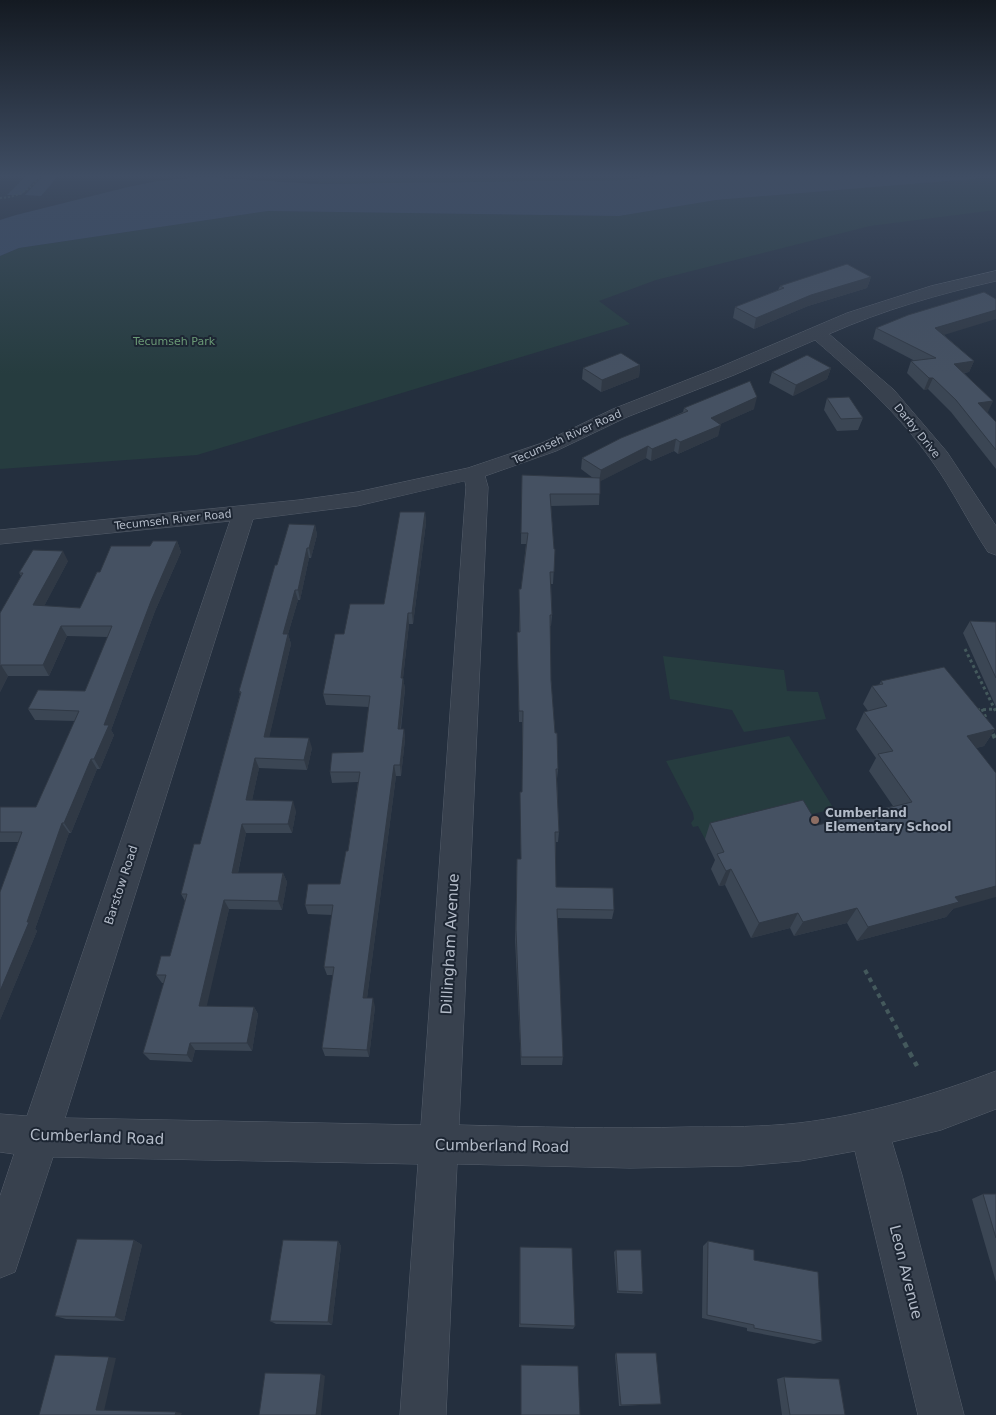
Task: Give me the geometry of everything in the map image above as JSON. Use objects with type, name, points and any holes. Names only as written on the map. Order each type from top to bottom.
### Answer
[{"type":"street","name":"Tecumseh River Road","points":[[0,537],[244,514],[357,499],[474,473],[549,447],[620,413],[727,371],[817,332],[901,300],[991,281]]},
{"type":"street","name":"Darby Drive","points":[[817,332],[870,377],[908,417],[964,493],[996,547]]},
{"type":"street","name":"Dillingham Avenue","points":[[423,1415],[476,497],[474,473]]},
{"type":"street","name":"Barstow Road","points":[[0,1257],[244,514]]},
{"type":"street","name":"Cumberland Road","points":[[0,1133],[40,1137],[438,1145],[630,1148],[742,1146],[800,1142],[868,1129],[941,1111],[996,1090]]},
{"type":"street","name":"Leon Avenue","points":[[868,1129],[882,1175],[941,1415]]},
{"type":"path","points":[[965,649],[996,710]]},
{"type":"path","points":[[974,711],[982,709],[996,710]]},
{"type":"path","points":[[982,709],[996,741]]},
{"type":"path","points":[[865,970],[917,1066]]},
{"type":"green space","name":"Tecumseh Park","points":[[66,241],[810,241],[656,280],[599,301],[630,324],[197,455],[0,469],[0,256],[19,248]]},
{"type":"green space","points":[[663,656],[784,670],[787,691],[818,692],[826,719],[744,732],[732,710],[670,699]]},
{"type":"green space","points":[[789,736],[834,809],[705,839],[698,826],[693,827],[691,823],[694,819],[693,813],[666,761]]},
{"type":"water","points":[[0,241],[66,241],[19,248],[0,256]]},
{"type":"building","points":[[847,264],[871,277],[811,295],[756,318],[735,307],[784,288],[780,286]]},
{"type":"building","points":[[984,292],[996,299],[996,310],[935,328],[974,361],[954,364],[993,401],[978,403],[996,422],[996,450],[956,400],[933,378],[929,378],[911,361],[936,358],[876,328],[908,315]]},
{"type":"building","points":[[621,353],[640,365],[602,380],[583,368]]},
{"type":"building","points":[[807,355],[831,368],[796,385],[772,372]]},
{"type":"building","points":[[750,381],[757,397],[711,418],[721,425],[680,442],[676,439],[652,449],[648,446],[601,470],[582,458],[621,438],[688,411],[684,408]]},
{"type":"building","points":[[849,397],[863,418],[841,419],[827,398]]},
{"type":"building","points":[[522,475],[600,478],[600,494],[550,494],[555,549],[554,572],[550,572],[552,615],[550,615],[551,680],[555,733],[557,733],[558,769],[556,769],[559,832],[555,832],[556,887],[613,888],[614,910],[557,909],[563,1057],[521,1057],[516,929],[517,859],[521,859],[520,792],[522,792],[523,711],[519,711],[517,632],[520,632],[519,589],[521,589],[528,533],[521,533]]},
{"type":"building","points":[[400,512],[425,512],[412,613],[408,613],[401,678],[403,678],[398,729],[404,729],[400,765],[394,765],[363,998],[373,998],[367,1050],[322,1048],[334,967],[324,967],[333,905],[305,905],[308,884],[340,884],[346,851],[348,851],[360,772],[330,772],[332,753],[363,752],[370,696],[323,694],[335,634],[344,634],[350,604],[384,604]]},
{"type":"building","points":[[289,524],[315,525],[309,548],[307,548],[298,590],[295,590],[283,634],[288,634],[264,737],[309,738],[304,760],[255,758],[246,800],[293,801],[288,824],[242,824],[232,873],[283,873],[278,901],[224,900],[199,1006],[254,1007],[247,1043],[190,1043],[187,1055],[143,1053],[166,975],[156,975],[161,956],[170,956],[187,894],[181,894],[194,844],[200,844],[241,692],[239,691],[275,565],[277,565]]},
{"type":"building","points":[[153,541],[177,541],[151,601],[104,725],[109,725],[94,759],[91,759],[64,823],[62,823],[27,922],[29,922],[0,991],[0,892],[22,832],[0,832],[0,807],[36,807],[79,711],[28,709],[38,690],[85,691],[112,626],[61,626],[43,665],[1,665],[0,667],[0,613],[23,573],[19,573],[33,550],[63,551],[33,605],[80,608],[97,572],[100,572],[111,546],[150,546]]},
{"type":"building","points":[[970,621],[996,622],[996,678]]},
{"type":"building","points":[[944,667],[995,729],[967,736],[996,773],[996,886],[955,897],[959,902],[868,927],[857,908],[803,922],[798,913],[759,923],[731,869],[726,871],[717,854],[724,852],[710,823],[803,800],[818,825],[912,802],[878,754],[893,751],[864,712],[887,706],[872,686],[883,684],[881,681]]},
{"type":"building","points":[[983,1194],[996,1194],[996,1238]]},
{"type":"building","points":[[77,1239],[134,1240],[115,1317],[55,1316]]},
{"type":"building","points":[[283,1240],[338,1241],[328,1322],[270,1321]]},
{"type":"building","points":[[708,1241],[754,1250],[754,1260],[818,1272],[822,1341],[754,1328],[754,1325],[707,1315]]},
{"type":"building","points":[[520,1247],[572,1248],[575,1326],[520,1324]]},
{"type":"building","points":[[616,1250],[641,1250],[643,1292],[618,1291]]},
{"type":"building","points":[[616,1353],[656,1353],[661,1404],[621,1405]]},
{"type":"building","points":[[55,1355],[109,1357],[96,1410],[176,1412],[175,1415],[39,1415]]},
{"type":"building","points":[[521,1365],[578,1366],[580,1415],[521,1415]]},
{"type":"building","points":[[265,1373],[321,1374],[316,1415],[259,1415]]},
{"type":"building","points":[[784,1377],[839,1379],[845,1415],[790,1415]]},
{"type":"place","name":"Cumberland Elementary School","points":[[815,820]]}]
